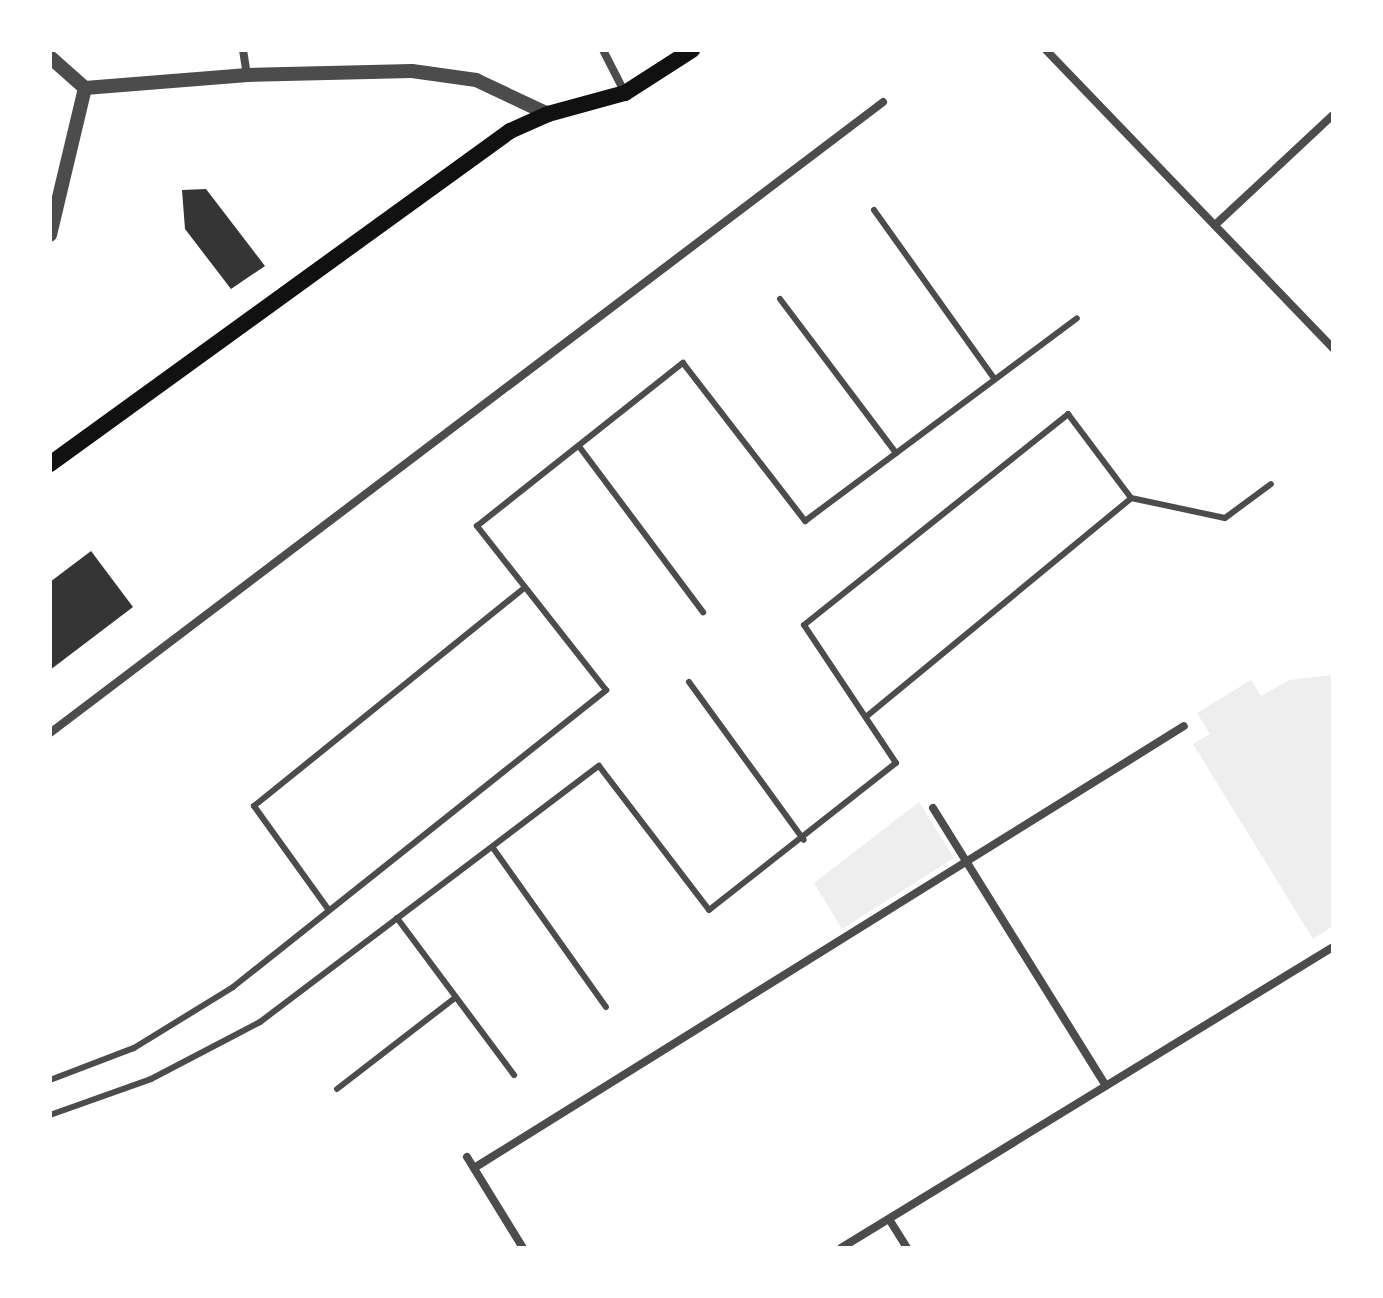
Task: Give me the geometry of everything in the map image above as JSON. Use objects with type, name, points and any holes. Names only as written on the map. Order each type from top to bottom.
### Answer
[{"type":"main road","points":[[50,464],[481,150],[548,114],[625,93],[692,50]]},
{"type":"street","points":[[243,50],[247,75]]},
{"type":"street","points":[[603,50],[625,93]]},
{"type":"street","points":[[1046,50],[1333,348]]},
{"type":"street","points":[[50,57],[85,88],[247,75],[450,74],[500,88],[548,114]]},
{"type":"street","points":[[50,235],[85,88]]},
{"type":"street","points":[[50,733],[883,102]]},
{"type":"street","points":[[1215,225],[1333,115]]},
{"type":"street","points":[[474,1168],[1184,726]]},
{"type":"street","points":[[933,808],[1106,1086]]},
{"type":"street","points":[[841,1248],[1333,947]]},
{"type":"street","points":[[467,1157],[523,1248]]},
{"type":"street","points":[[889,1219],[907,1248]]},
{"type":"lane","points":[[874,210],[994,378]]},
{"type":"lane","points":[[780,299],[896,453]]},
{"type":"lane","points":[[50,1080],[146,1041],[233,987],[606,690],[477,526],[581,449],[683,363],[805,521],[1077,318]]},
{"type":"lane","points":[[50,1115],[151,1079],[260,1022],[599,766],[709,910],[804,840],[896,763],[804,625],[1068,414],[1131,498],[1225,518],[1271,484]]},
{"type":"lane","points":[[581,449],[703,612]]},
{"type":"lane","points":[[867,716],[1131,498]]},
{"type":"lane","points":[[328,909],[254,806],[525,587]]},
{"type":"lane","points":[[689,682],[804,840]]},
{"type":"lane","points":[[493,848],[606,1007]]},
{"type":"lane","points":[[397,918],[514,1075]]},
{"type":"lane","points":[[337,1089],[456,997]]},
{"type":"shaded area","points":[[1333,675],[1333,926],[1313,939],[1193,744],[1210,734],[1197,713],[1251,680],[1261,696],[1290,680]]},
{"type":"shaded area","points":[[919,802],[954,858],[842,929],[814,883]]},
{"type":"building","points":[[206,189],[265,266],[231,289],[185,229],[182,190]]},
{"type":"building","points":[[91,551],[133,607],[50,670],[50,582]]}]
